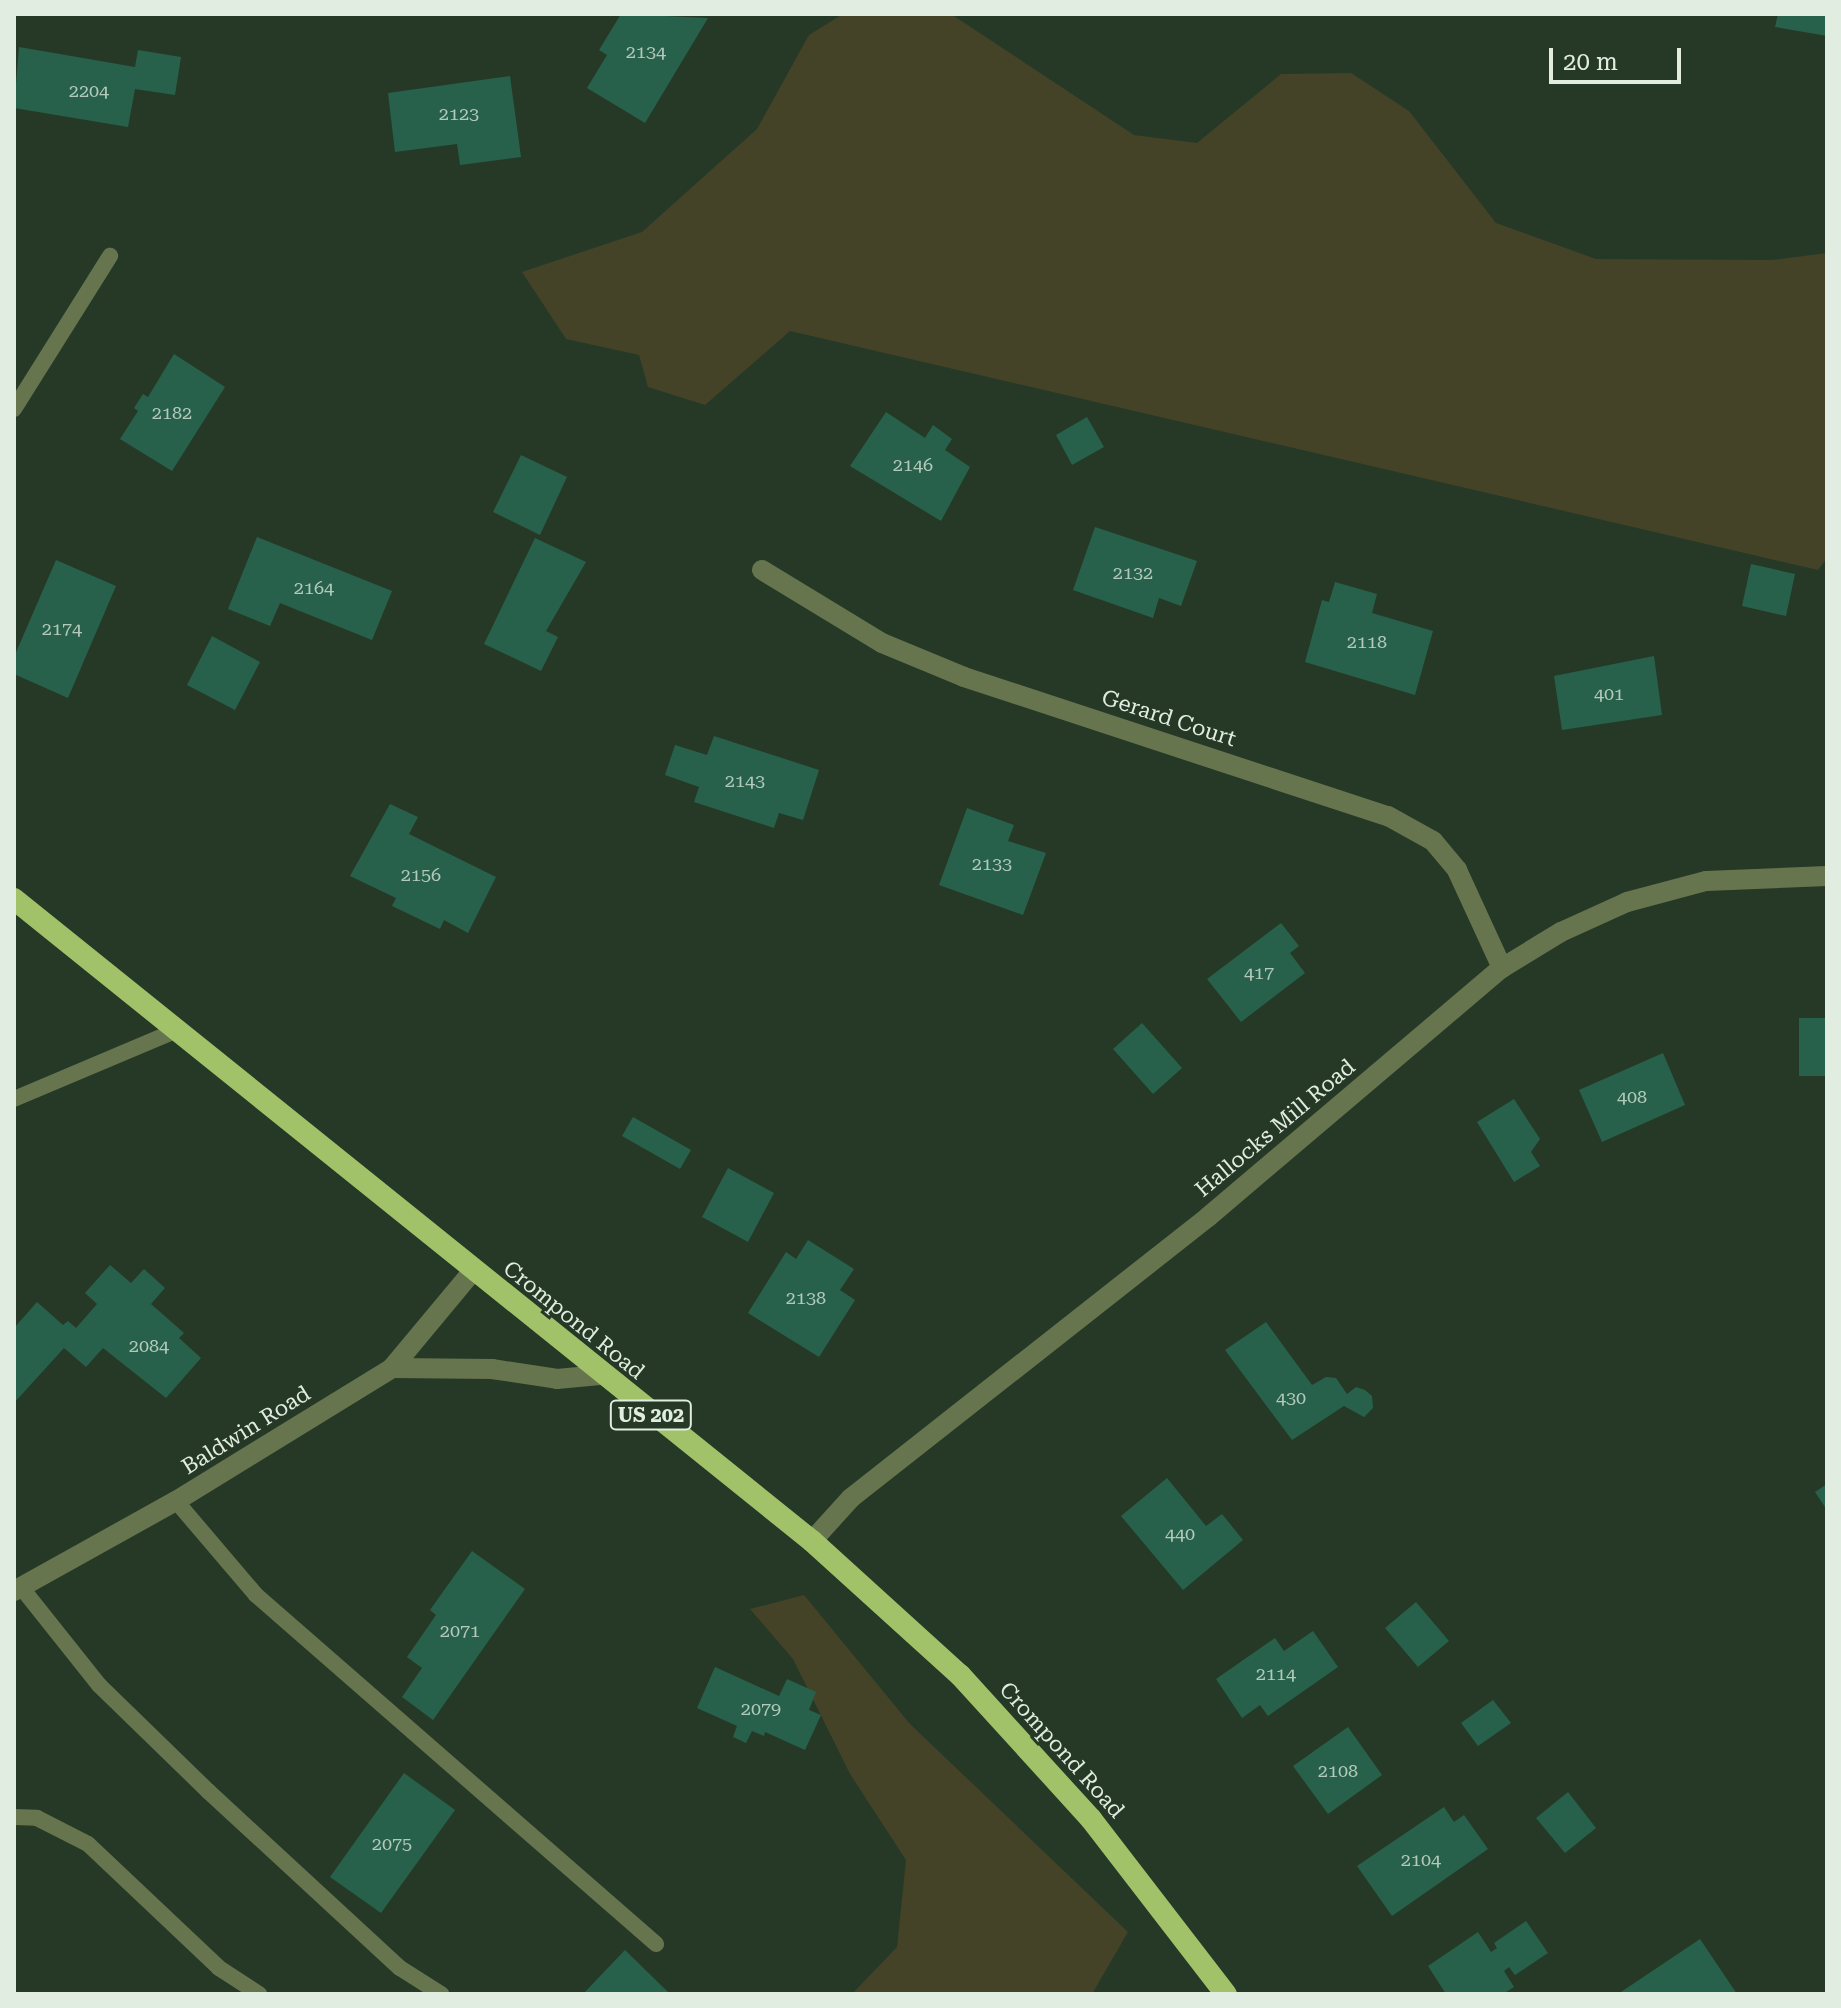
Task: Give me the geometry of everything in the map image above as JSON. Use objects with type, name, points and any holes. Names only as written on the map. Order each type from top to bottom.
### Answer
[{"type":"highway","name":"Crompond Road","points":[[14,899],[600,1375],[812,1541],[960,1675],[1081,1808],[1226,1994]]},
{"type":"street","name":"Gerard Court","points":[[762,570],[882,643],[964,677],[1388,816],[1433,841],[1457,870],[1502,968]]},
{"type":"street","name":"Hallocks Mill Road","points":[[812,1541],[851,1498],[1208,1217],[1502,968],[1561,932],[1627,902],[1706,881],[1827,876]]},
{"type":"street","name":"Baldwin Road","points":[[17,1589],[176,1501],[392,1368],[472,1272]]},
{"type":"street","points":[[392,1368],[492,1369],[557,1379],[600,1375]]},
{"type":"lane","points":[[14,409],[110,256]]},
{"type":"lane","points":[[14,1099],[177,1030]]},
{"type":"lane","points":[[176,1501],[256,1595],[656,1944]]},
{"type":"lane","points":[[17,1589],[99,1685],[197,1780],[400,1968],[441,1994]]},
{"type":"lane","points":[[14,1817],[37,1818],[88,1844],[219,1968],[259,1994]]},
{"type":"shaded area","points":[[843,14],[951,14],[1134,135],[1197,143],[1281,74],[1351,73],[1409,111],[1496,223],[1596,259],[1772,260],[1827,253],[1827,558],[1818,570],[790,331],[705,405],[648,387],[639,355],[566,339],[522,272],[642,232],[757,129],[809,35]]},
{"type":"shaded area","points":[[804,1595],[910,1724],[1128,1932],[1092,1994],[852,1994],[897,1947],[906,1860],[850,1774],[793,1659],[750,1609]]},
{"type":"building","points":[[621,14],[708,18],[645,123],[587,88],[607,55],[599,50]]},
{"type":"building","points":[[1778,14],[1827,14],[1827,36],[1775,27]]},
{"type":"building","points":[[19,47],[135,67],[138,50],[181,57],[175,95],[135,89],[128,127],[14,108]]},
{"type":"building","points":[[510,76],[521,157],[460,165],[457,144],[395,152],[388,93]]},
{"type":"building","points":[[174,354],[225,387],[172,471],[120,439],[138,411],[134,408],[143,394],[148,397]]},
{"type":"building","points":[[886,412],[925,438],[933,425],[952,439],[945,450],[970,467],[941,521],[850,466]]},
{"type":"building","points":[[1087,417],[1104,447],[1072,465],[1056,435]]},
{"type":"building","points":[[521,455],[567,477],[540,535],[493,512]]},
{"type":"building","points":[[1095,527],[1197,561],[1181,606],[1159,598],[1153,618],[1073,590]]},
{"type":"building","points":[[257,537],[392,591],[372,640],[280,603],[270,626],[228,609]]},
{"type":"building","points":[[535,538],[586,562],[546,631],[558,637],[541,671],[484,644]]},
{"type":"building","points":[[56,560],[116,586],[68,698],[14,674],[14,657]]},
{"type":"building","points":[[1751,564],[1795,574],[1786,616],[1742,606]]},
{"type":"building","points":[[1335,582],[1377,594],[1372,613],[1433,631],[1415,695],[1305,662],[1322,600],[1329,602]]},
{"type":"building","points":[[212,636],[260,662],[235,710],[187,685]]},
{"type":"building","points":[[1654,656],[1662,715],[1562,730],[1554,676]]},
{"type":"building","points":[[714,736],[819,770],[803,820],[779,813],[774,828],[694,802],[699,787],[665,775],[675,745],[707,755]]},
{"type":"building","points":[[390,804],[418,817],[409,834],[496,877],[468,933],[444,920],[440,929],[392,906],[396,898],[350,876]]},
{"type":"building","points":[[967,808],[1014,825],[1008,841],[1046,853],[1023,915],[939,885]]},
{"type":"building","points":[[1281,923],[1299,946],[1290,953],[1305,973],[1241,1022],[1207,979]]},
{"type":"building","points":[[1799,1018],[1827,1018],[1827,1076],[1799,1076]]},
{"type":"building","points":[[1142,1023],[1182,1068],[1153,1094],[1113,1049]]},
{"type":"building","points":[[1663,1053],[1685,1105],[1602,1142],[1579,1090]]},
{"type":"building","points":[[1514,1099],[1540,1139],[1531,1152],[1540,1166],[1514,1182],[1477,1122]]},
{"type":"building","points":[[633,1117],[691,1150],[680,1169],[622,1136]]},
{"type":"building","points":[[728,1168],[774,1193],[748,1242],[702,1217]]},
{"type":"building","points":[[808,1240],[854,1269],[840,1290],[855,1300],[819,1357],[748,1313],[786,1252],[796,1259]]},
{"type":"building","points":[[110,1265],[131,1283],[144,1269],[165,1288],[151,1304],[184,1333],[179,1338],[201,1358],[166,1398],[103,1348],[86,1367],[64,1348],[14,1403],[14,1328],[37,1302],[63,1325],[68,1321],[76,1328],[97,1304],[85,1293]]},
{"type":"building","points":[[1266,1322],[1312,1385],[1326,1377],[1336,1378],[1347,1394],[1356,1387],[1365,1390],[1372,1396],[1373,1408],[1364,1417],[1344,1406],[1292,1440],[1225,1350]]},
{"type":"building","points":[[1167,1478],[1206,1526],[1222,1514],[1243,1540],[1183,1590],[1121,1516]]},
{"type":"building","points":[[1827,1484],[1827,1510],[1815,1492]]},
{"type":"building","points":[[472,1551],[525,1589],[433,1720],[402,1697],[422,1668],[407,1657],[436,1615],[430,1610]]},
{"type":"building","points":[[1416,1602],[1449,1641],[1418,1667],[1385,1628]]},
{"type":"building","points":[[1313,1631],[1338,1667],[1268,1716],[1260,1705],[1242,1718],[1216,1679],[1275,1638],[1284,1651]]},
{"type":"building","points":[[715,1667],[779,1696],[787,1679],[816,1692],[809,1710],[821,1715],[805,1750],[765,1732],[764,1736],[752,1731],[746,1743],[733,1737],[737,1726],[697,1708]]},
{"type":"building","points":[[1493,1700],[1511,1723],[1478,1746],[1461,1723]]},
{"type":"building","points":[[1348,1727],[1382,1775],[1328,1814],[1293,1766]]},
{"type":"building","points":[[404,1773],[455,1810],[381,1913],[330,1877]]},
{"type":"building","points":[[1568,1792],[1596,1828],[1565,1853],[1536,1818]]},
{"type":"building","points":[[1444,1807],[1454,1822],[1464,1815],[1488,1849],[1392,1916],[1357,1866]]},
{"type":"building","points":[[1526,1921],[1548,1953],[1515,1975],[1509,1967],[1504,1971],[1514,1987],[1503,1994],[1446,1994],[1428,1966],[1478,1932],[1491,1952],[1497,1948],[1494,1943]]},
{"type":"building","points":[[1700,1939],[1737,1994],[1618,1994]]},
{"type":"building","points":[[625,1950],[670,1994],[583,1994]]}]
